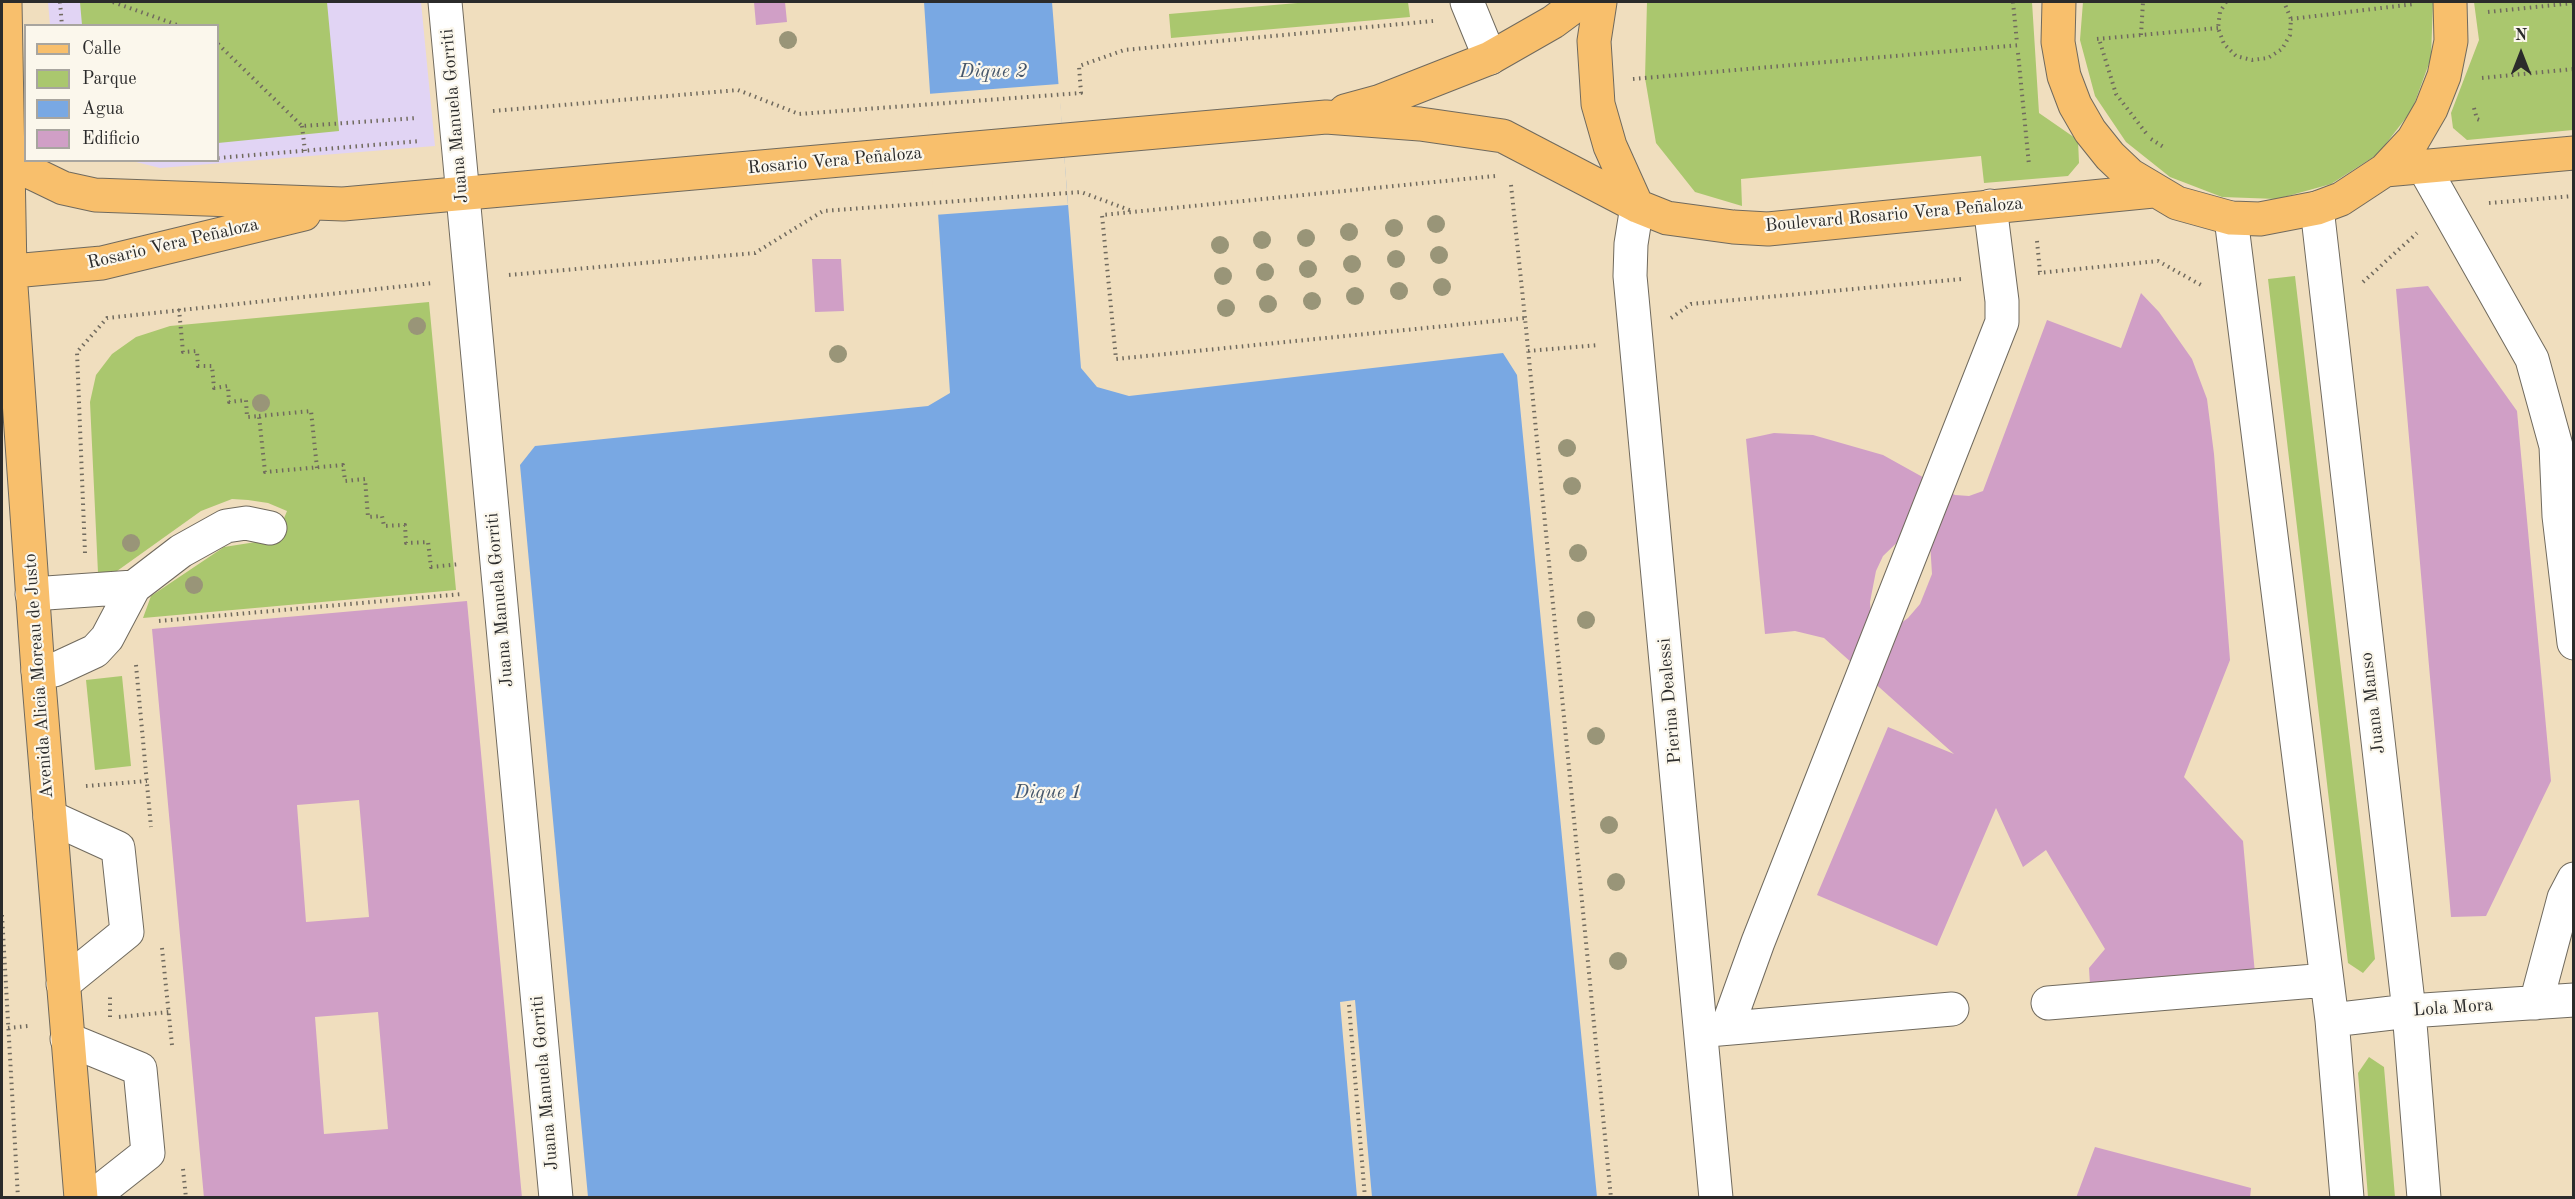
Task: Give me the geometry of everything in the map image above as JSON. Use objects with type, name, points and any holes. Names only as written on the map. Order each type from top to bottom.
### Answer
[{"type":"main road","name":"Avenida Alicia Moreau de Justo","points":[[5,2],[6,272],[81,1197]]},
{"type":"main road","name":"Rosario Vera Peñaloza","points":[[1326,117],[1378,102],[1490,58],[1553,22],[1580,2]]},
{"type":"main road","points":[[1600,2],[1594,41],[1598,104],[1610,146],[1637,206]]},
{"type":"main road","points":[[2059,2],[2058,42],[2064,76],[2075,105],[2090,131],[2130,175],[2153,191],[2195,209],[2230,218],[2260,219],[2317,208],[2349,194],[2385,170],[2413,140],[2431,109],[2444,76],[2451,41],[2450,2]]},
{"type":"main road","name":"Rosario Vera Peñaloza","points":[[4,144],[34,174],[63,188],[96,195],[343,204],[1326,117],[1420,124],[1503,136],[1637,206]]},
{"type":"main road","points":[[2385,170],[2574,153]]},
{"type":"main road","name":"Boulevard Rosario Vera Peñaloza","points":[[1637,206],[1667,218],[1768,229],[2153,191]]},
{"type":"main road","name":"Rosario Vera Peñaloza","points":[[6,272],[102,263],[343,204]]},
{"type":"street","name":"Juana Manuela Gorriti","points":[[445,2],[461,194],[556,1197]]},
{"type":"street","points":[[1470,9],[1490,58]]},
{"type":"street","points":[[2422,166],[2532,359],[2556,446],[2559,516],[2574,643]]},
{"type":"street","name":"Pierina Dealessi","points":[[1637,206],[1630,259],[1637,341],[1714,1030],[1716,1197]]},
{"type":"street","points":[[1714,1030],[1758,942],[1993,350],[2002,322],[1990,206]]},
{"type":"street","name":"Juana Manso","points":[[2317,208],[2409,1011],[2424,1197]]},
{"type":"street","points":[[2230,218],[2332,1020],[2347,1197]]},
{"type":"street","points":[[38,671],[54,669],[95,651],[107,638],[134,587],[181,551],[226,526],[246,524],[270,528]]},
{"type":"street","points":[[32,594],[134,587]]},
{"type":"street","points":[[50,817],[118,848],[127,932],[63,984]]},
{"type":"street","points":[[2536,1003],[2564,898],[2574,879]]},
{"type":"street","points":[[2048,1003],[2327,980]]},
{"type":"street","name":"Lola Mora","points":[[2332,1020],[2409,1011],[2574,1000]]},
{"type":"street","points":[[1714,1030],[1952,1009]]},
{"type":"street","points":[[67,1039],[140,1069],[148,1154],[91,1197]]},
{"type":"path","points":[[60,2],[62,24]]},
{"type":"path","points":[[113,2],[174,24]]},
{"type":"path","points":[[2013,2],[2040,272]]},
{"type":"path","points":[[2141,35],[2143,2]]},
{"type":"path","points":[[2226,2],[2220,12],[2218,28],[2224,44],[2236,56],[2252,60],[2268,58],[2282,49],[2290,35],[2291,19],[2284,2]]},
{"type":"path","points":[[2291,19],[2450,2]]},
{"type":"path","points":[[2488,12],[2574,3]]},
{"type":"path","points":[[2415,15],[2416,4]]},
{"type":"path","points":[[219,158],[305,151],[456,126],[738,90],[799,114],[1081,93],[1079,66],[1124,50],[1470,9]]},
{"type":"path","points":[[1595,82],[2218,28]]},
{"type":"path","points":[[2099,39],[2116,94],[2148,137],[2167,149]]},
{"type":"path","points":[[219,45],[302,126],[305,151]]},
{"type":"path","points":[[2480,78],[2574,69]]},
{"type":"path","points":[[302,126],[456,126]]},
{"type":"path","points":[[1510,174],[1611,1197]]},
{"type":"path","points":[[1498,176],[1101,215],[1116,359],[1525,318]]},
{"type":"path","points":[[2325,284],[2366,282],[2444,207],[2574,196]]},
{"type":"path","points":[[1528,351],[1637,341],[1691,304],[2158,261],[2210,290],[2240,288]]},
{"type":"path","points":[[179,309],[183,352],[197,351],[198,366],[212,366],[214,388],[228,387],[230,402],[246,400],[247,417],[311,411],[317,468]]},
{"type":"path","points":[[259,416],[264,472],[343,465],[345,481],[364,479],[368,517],[382,516],[384,526],[405,525],[406,543],[428,542],[431,567],[498,576]]},
{"type":"path","points":[[156,621],[498,576]]},
{"type":"path","points":[[86,786],[147,782]]},
{"type":"path","points":[[2,915],[18,1197]]},
{"type":"path","points":[[1349,1005],[1365,1197]]},
{"type":"shaded area","points":[[48,2],[421,2],[435,146],[160,168],[136,162],[219,162],[219,24],[50,24]]},
{"type":"green space","points":[[80,2],[327,2],[339,131],[219,143],[219,24],[82,24]]},
{"type":"green space","points":[[1309,2],[1408,2],[1410,17],[1171,38],[1169,14]]},
{"type":"green space","points":[[1647,2],[2032,2],[2039,113],[2078,140],[2079,163],[2068,176],[1984,183],[1981,156],[1741,179],[1742,206],[1695,192],[1656,143],[1645,78]]},
{"type":"green space","points":[[2083,2],[2433,2],[2431,58],[2412,110],[2378,154],[2331,184],[2277,199],[2222,197],[2170,177],[2126,142],[2095,96],[2080,40]]},
{"type":"green space","points":[[2474,2],[2573,2],[2573,130],[2467,140],[2453,128],[2451,113],[2479,40]]},
{"type":"green space","points":[[2295,276],[2375,959],[2363,973],[2348,963],[2268,279]]},
{"type":"green space","points":[[429,302],[456,590],[143,618],[151,596],[224,547],[256,542],[273,545],[287,511],[268,503],[232,499],[201,511],[117,571],[98,573],[90,402],[96,375],[112,354],[136,337],[170,326]]},
{"type":"green space","points":[[122,676],[131,766],[95,770],[86,680]]},
{"type":"green space","points":[[2369,1057],[2384,1067],[2395,1197],[2368,1197],[2358,1073]]},
{"type":"water","name":"Dique 1","points":[[924,2],[1052,2],[1081,368],[1097,387],[1129,396],[1503,353],[1517,375],[1597,1197],[588,1197],[520,465],[535,446],[928,406],[950,393]]},
{"type":"pier","points":[[1059,84],[1068,205],[934,215],[927,94]]},
{"type":"pier","points":[[1355,1000],[1372,1197],[1357,1197],[1340,1002]]},
{"type":"building","points":[[754,2],[785,2],[787,22],[756,25]]},
{"type":"building","points":[[812,259],[841,259],[844,311],[815,312]]},
{"type":"building","points":[[2428,286],[2517,411],[2551,781],[2486,916],[2451,917],[2396,289]]},
{"type":"building","points":[[2141,293],[2159,312],[2192,359],[2207,399],[2214,454],[2230,660],[2184,777],[2243,841],[2255,974],[2090,985],[2089,968],[2105,949],[2046,850],[2023,867],[1996,808],[1937,946],[1817,895],[1888,727],[1954,754],[1824,638],[1795,631],[1765,634],[1746,439],[1774,433],[1813,435],[1883,455],[1955,495],[1969,496],[1983,491],[2047,320],[2121,348]],"holes":[[[1907,533],[1930,542],[1932,574],[1920,604],[1908,618],[1894,628],[1871,617],[1870,602],[1876,571],[1883,556]]]},
{"type":"building","points":[[467,601],[522,1198],[204,1198],[152,629]],"holes":[[[359,800],[369,917],[306,922],[297,805]],[[378,1012],[388,1129],[324,1134],[315,1017]]]},
{"type":"building","points":[[2095,1147],[2251,1188],[2250,1198],[2076,1198]]},
{"type":"water label","name":"Dique 2","points":[[993,72]]}]
